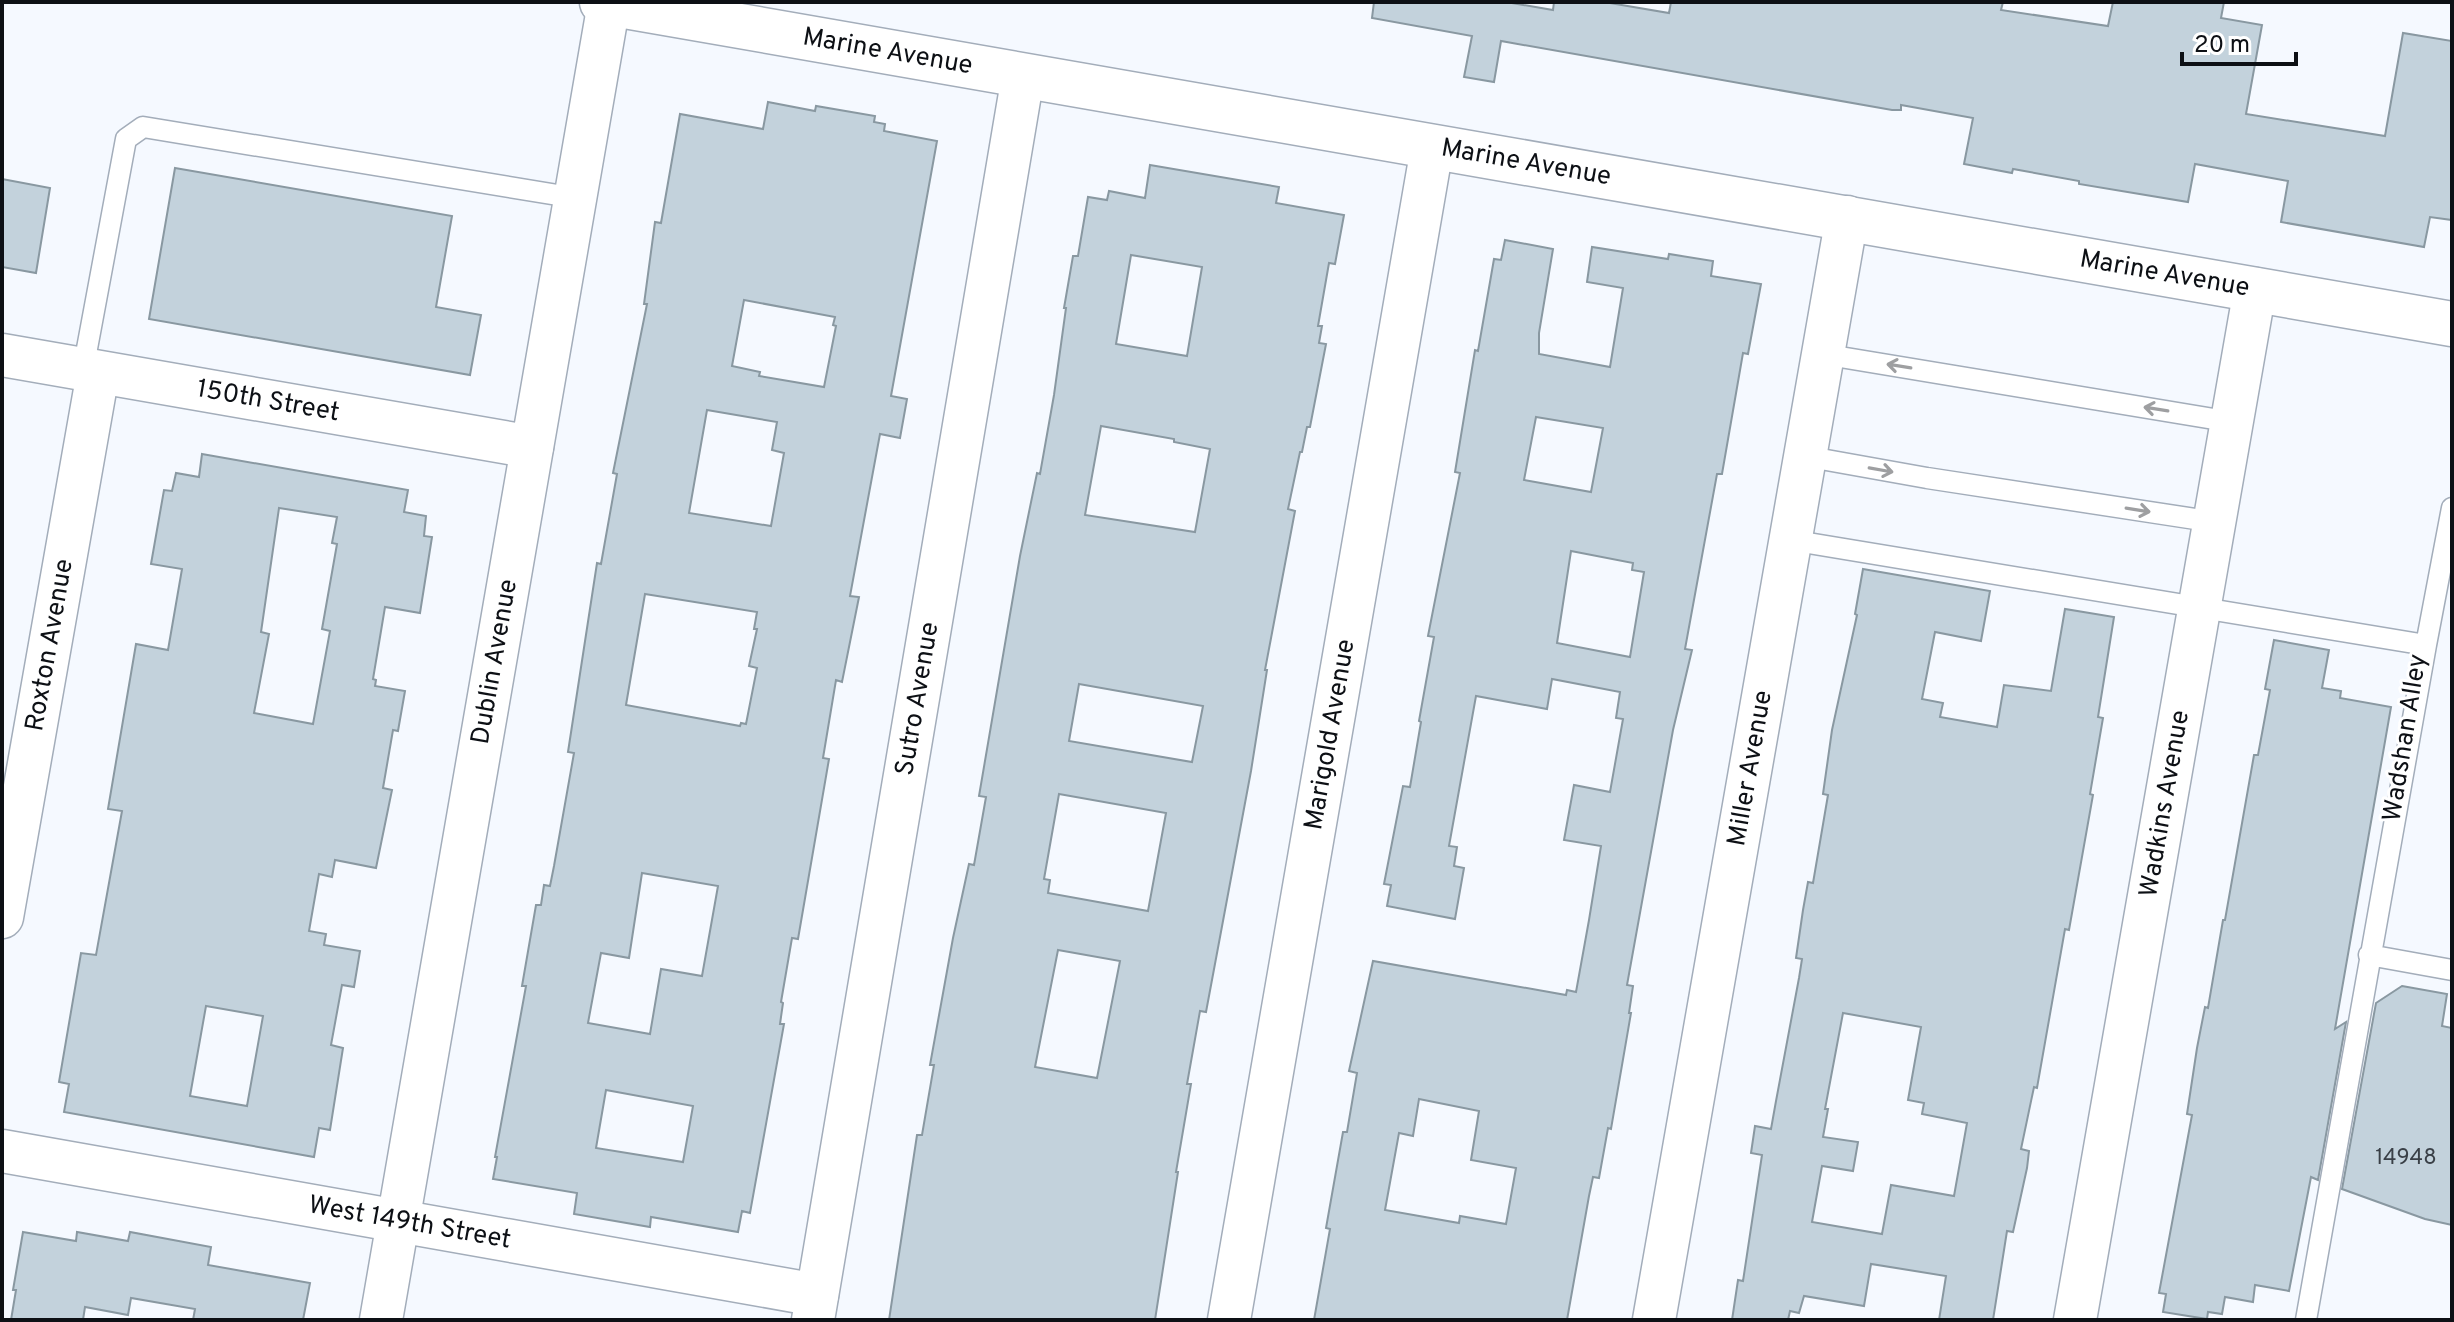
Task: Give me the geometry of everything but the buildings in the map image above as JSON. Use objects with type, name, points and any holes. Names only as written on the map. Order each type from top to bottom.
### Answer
[{"type":"main road","name":"Marine Avenue","points":[[606,3],[677,8],[1023,76],[2452,324]]},
{"type":"street","name":"Dublin Avenue","points":[[381,1320],[576,198],[606,3]]},
{"type":"street","name":"Sutro Avenue","points":[[815,1308],[1023,76]]},
{"type":"street","name":"Marigold Avenue","points":[[1229,1320],[1432,148]]},
{"type":"street","name":"Miller Avenue","points":[[1654,1320],[1847,217]]},
{"type":"street","name":"Wadkins Avenue","points":[[2075,1320],[2255,289]]},
{"type":"street","name":"150th Street","points":[[2,355],[532,447]]},
{"type":"street","name":"Roxton Avenue","points":[[2,917],[90,371]]},
{"type":"street","name":"West 149th Street","points":[[2,1151],[398,1221],[815,1308]]},
{"type":"lane","points":[[90,371],[126,139],[143,127],[576,198]]},
{"type":"lane","points":[[1822,354],[2232,422]]},
{"type":"lane","points":[[1804,456],[2215,522]]},
{"type":"lane","points":[[2426,645],[2452,508]]},
{"type":"lane","name":"Wadshan Alley","points":[[1790,540],[2426,645],[2306,1320]]},
{"type":"lane","points":[[2369,955],[2452,970]]}]
